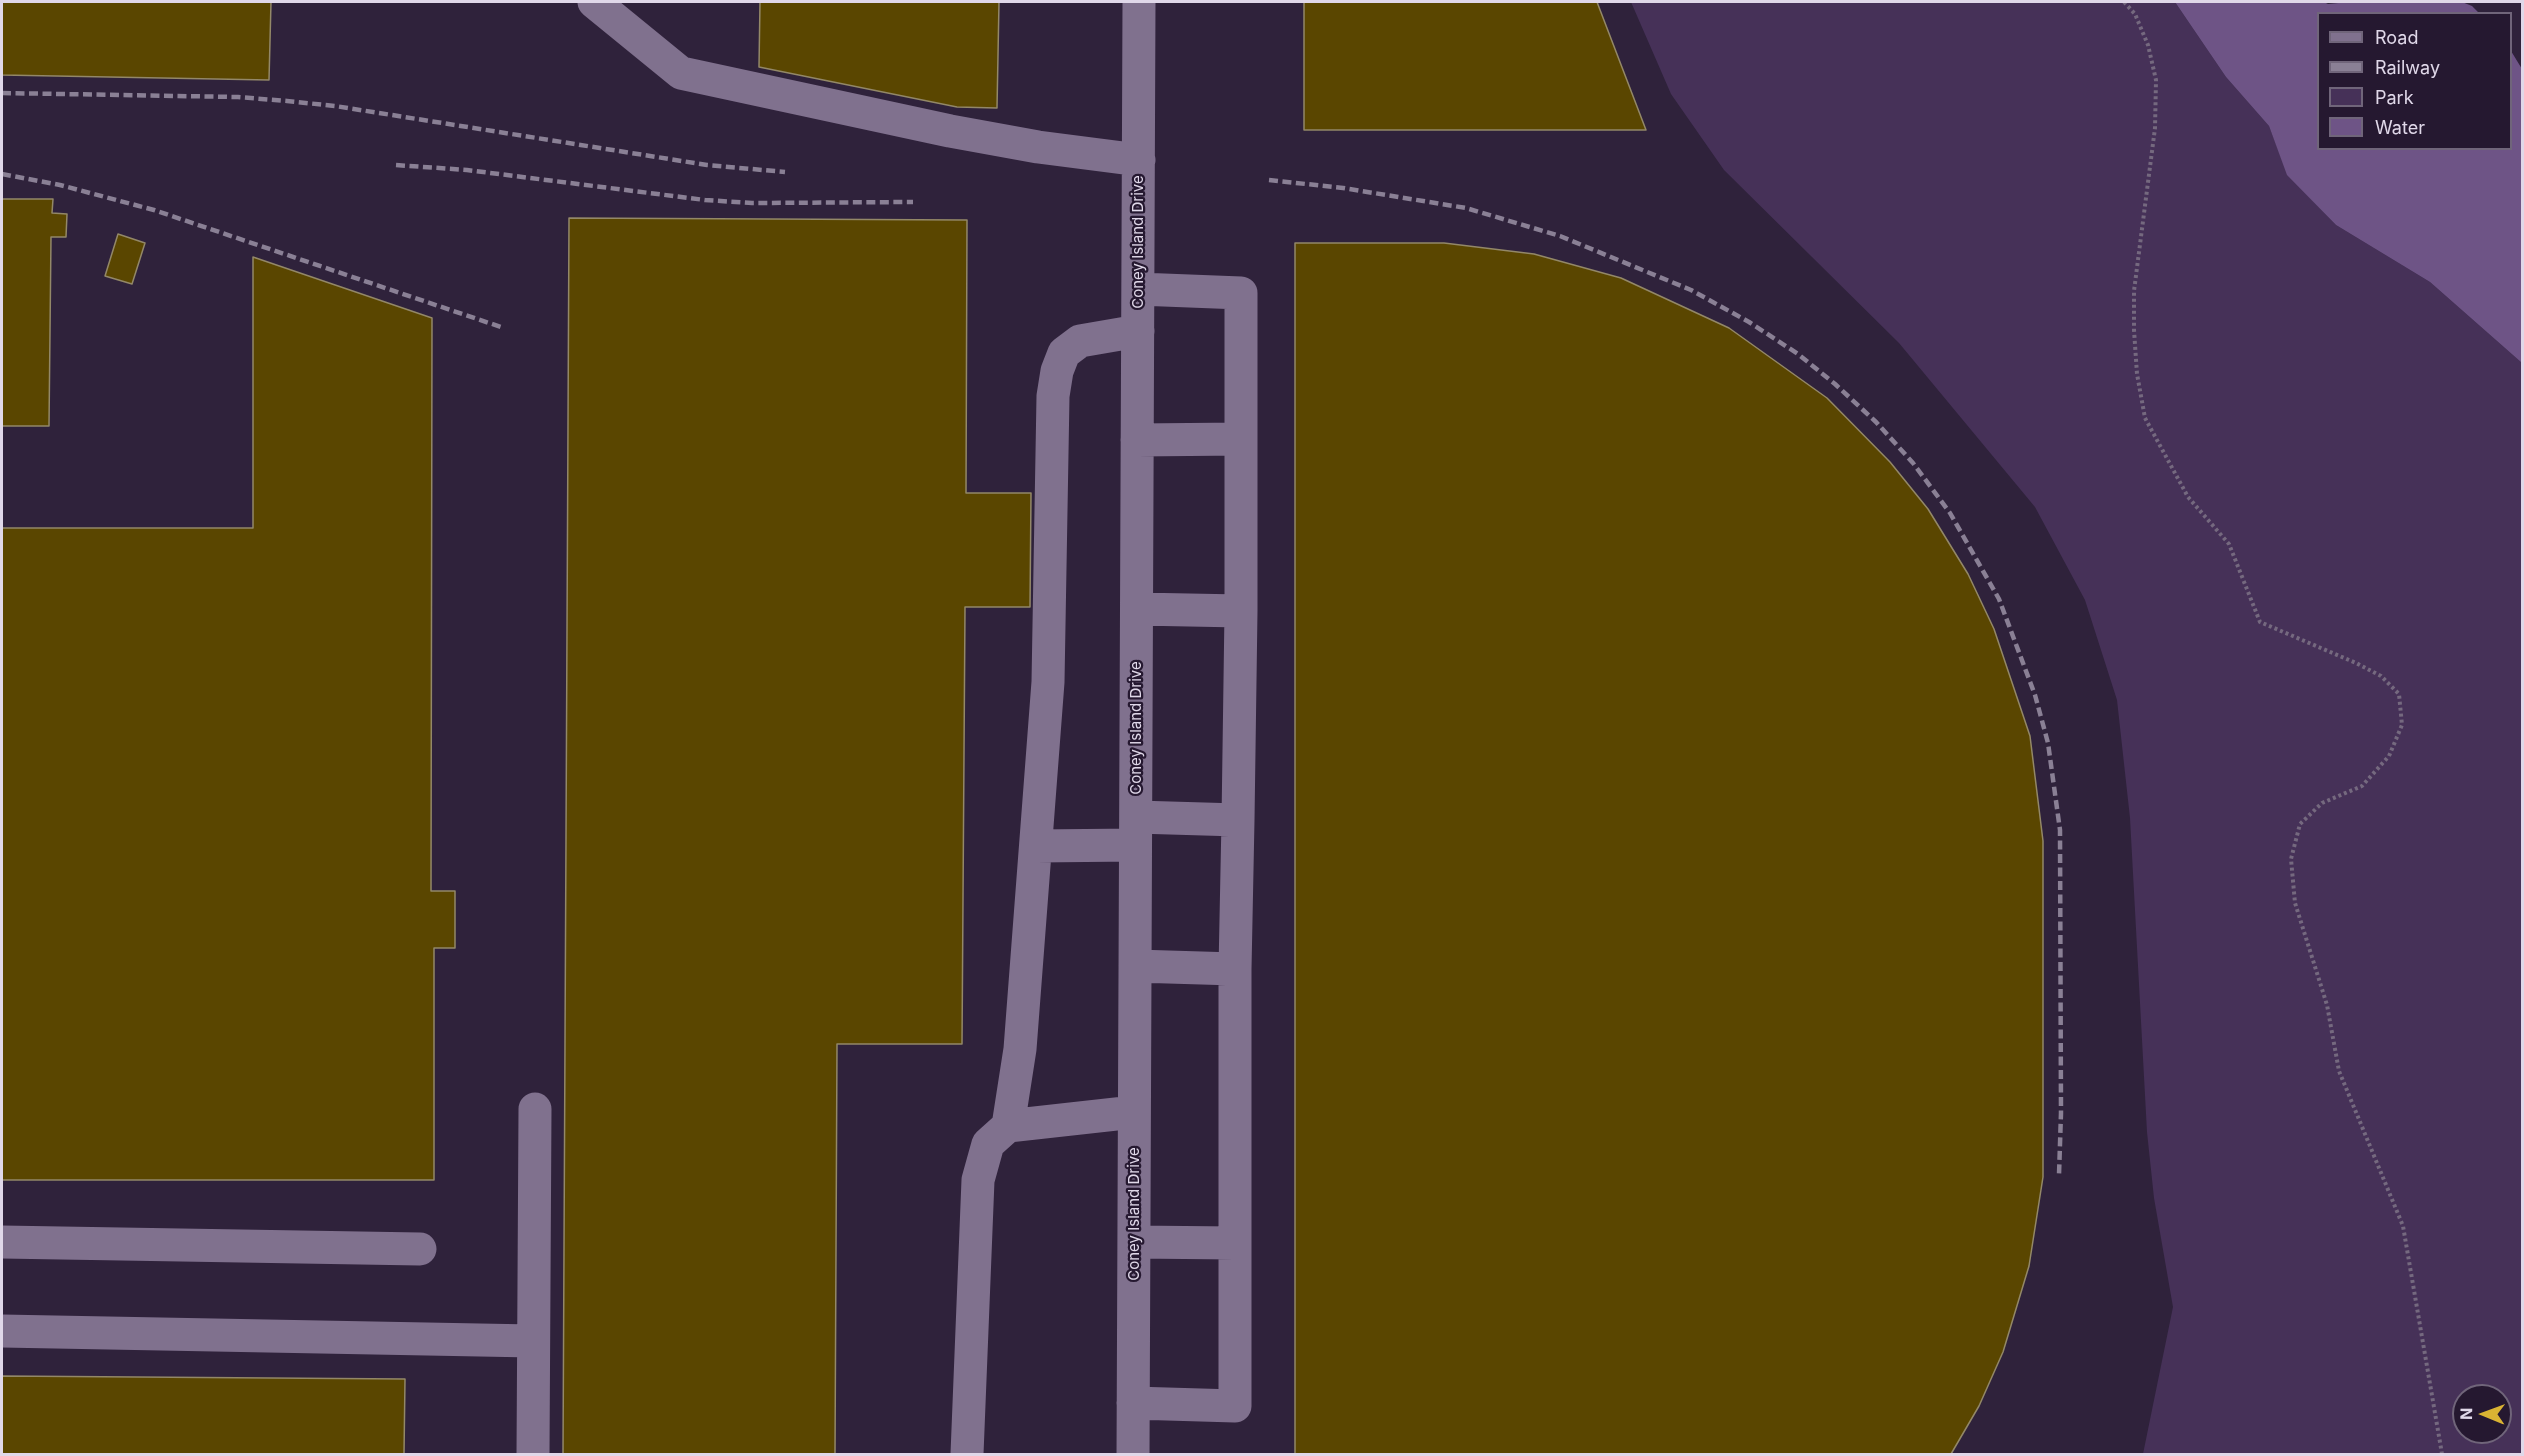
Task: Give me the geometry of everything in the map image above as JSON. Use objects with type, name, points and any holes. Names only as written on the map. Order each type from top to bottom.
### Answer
[{"type":"street","points":[[594,2],[681,73],[950,131],[1038,147],[1139,160]]},
{"type":"street","name":"Coney Island Drive","points":[[1133,1455],[1139,2]]},
{"type":"street","points":[[1133,1403],[1234,1406],[1235,969],[1241,612],[1241,293],[1138,289]]},
{"type":"street","points":[[1008,1126],[1020,1049],[1048,682],[1053,396],[1057,371],[1064,353],[1080,341],[1138,332]]},
{"type":"street","points":[[1137,440],[1241,439]]},
{"type":"street","points":[[1137,609],[1241,612]]},
{"type":"street","points":[[1036,846],[1136,831],[1238,820]]},
{"type":"street","points":[[1135,966],[1235,969]]},
{"type":"street","points":[[533,1455],[534,1109]]},
{"type":"street","points":[[967,1455],[978,1180],[988,1144],[1008,1126],[1134,1112]]},
{"type":"street","points":[[2,1242],[420,1249]]},
{"type":"street","points":[[1134,1242],[1235,1244]]},
{"type":"street","points":[[2,1331],[533,1341]]},
{"type":"path","points":[[2124,2],[2135,14],[2148,45],[2156,80],[2155,128],[2134,291],[2137,374],[2145,418],[2188,497],[2229,544],[2260,622],[2356,663],[2381,676],[2399,694],[2402,725],[2389,756],[2362,786],[2322,803],[2300,824],[2291,860],[2295,903],[2327,1005],[2339,1071],[2403,1226],[2442,1455]]},
{"type":"green space","points":[[1631,2],[2175,2],[2226,77],[2269,126],[2288,175],[2336,225],[2430,282],[2522,363],[2522,1454],[2143,1454],[2173,1307],[2154,1198],[2147,1132],[2130,818],[2117,700],[2085,600],[2035,507],[1899,343],[1724,170],[1671,94]]},
{"type":"water","points":[[2175,2],[2324,2],[2328,4],[2462,2],[2472,6],[2478,12],[2317,12],[2317,150],[2512,150],[2512,53],[2522,69],[2522,363],[2430,282],[2336,225],[2287,175],[2269,126],[2226,77]]},
{"type":"building","points":[[2,2],[271,2],[269,80],[2,75]]},
{"type":"building","points":[[760,2],[999,2],[997,108],[957,107],[759,67]]},
{"type":"building","points":[[1304,2],[1597,2],[1646,130],[1304,130]]},
{"type":"building","points":[[2,199],[53,199],[52,213],[67,214],[66,237],[51,237],[49,426],[2,426]]},
{"type":"building","points":[[569,218],[967,220],[966,493],[1031,493],[1030,607],[965,607],[962,1044],[837,1044],[835,1454],[563,1454]]},
{"type":"building","points":[[118,234],[145,243],[132,284],[105,276]]},
{"type":"building","points":[[1295,243],[1444,243],[1534,254],[1621,278],[1729,328],[1827,398],[1890,462],[1928,509],[1968,574],[1994,629],[2030,736],[2043,841],[2043,1177],[2029,1266],[2003,1352],[1979,1406],[1951,1454],[1295,1454]]},
{"type":"building","points":[[253,257],[432,318],[431,891],[455,891],[455,948],[434,948],[434,1180],[2,1180],[2,528],[253,528]]},
{"type":"building","points":[[2,1376],[405,1379],[404,1454],[2,1454]]},
{"type":"railway","points":[[2,93],[238,97],[287,101],[335,106],[707,165],[785,172]]},
{"type":"railway","points":[[396,165],[467,170],[705,200],[752,203],[913,202]]},
{"type":"railway","points":[[2,174],[60,185],[154,210],[504,328]]},
{"type":"railway","points":[[1269,180],[1343,188],[1466,208],[1560,236],[1691,290],[1749,322],[1798,354],[1876,422],[1913,463],[1950,513],[1999,599],[2035,695],[2048,743],[2060,830],[2061,1113],[2059,1175]]}]
